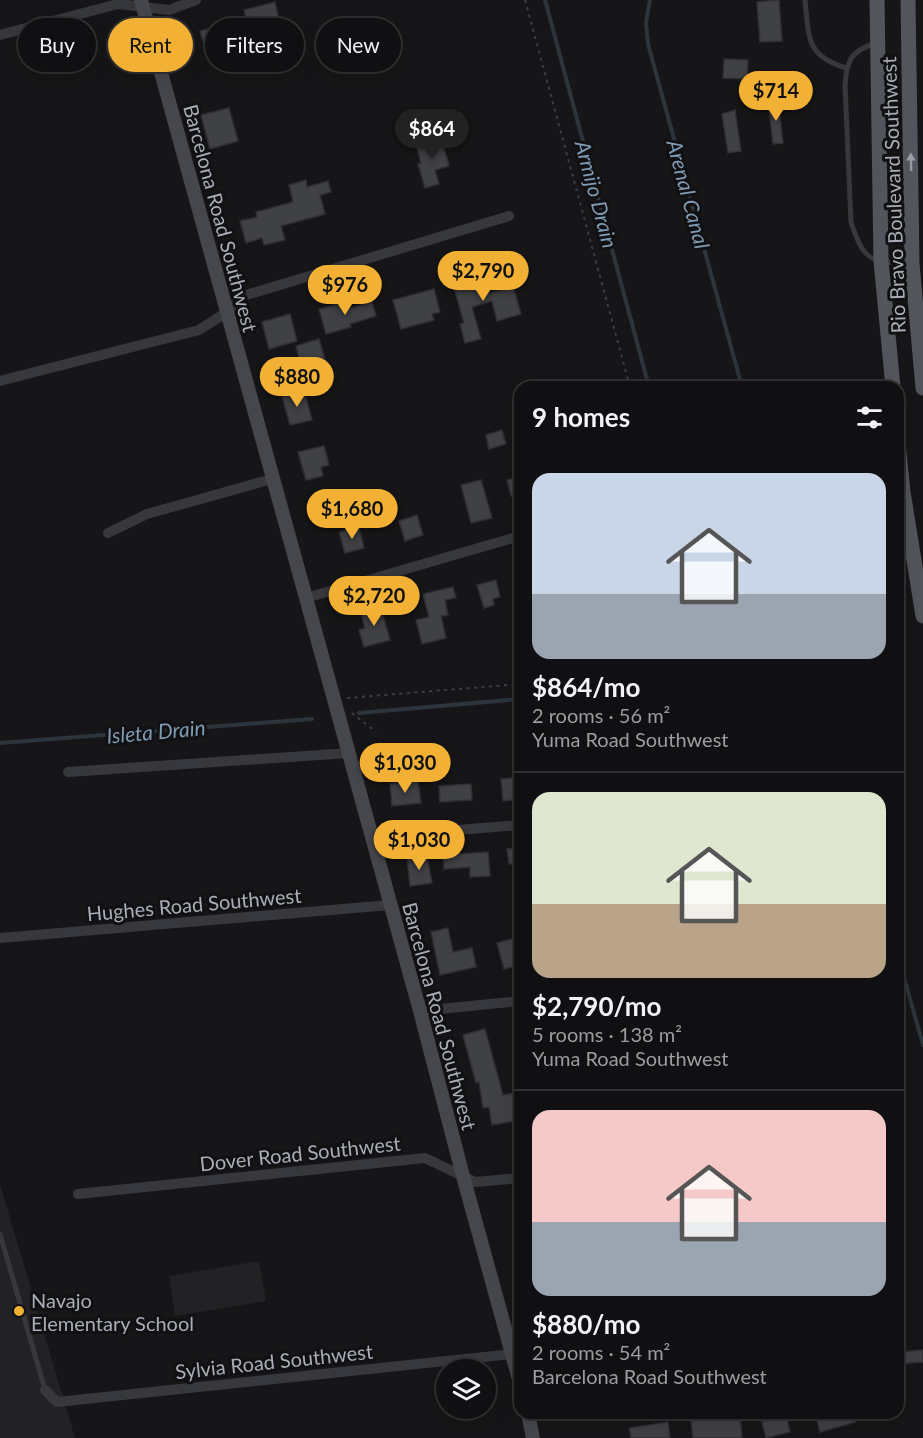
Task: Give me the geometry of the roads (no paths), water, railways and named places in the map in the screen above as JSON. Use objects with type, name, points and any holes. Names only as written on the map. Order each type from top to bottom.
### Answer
[{"type":"main road","name":"Rio Bravo Boulevard Southwest","points":[[877,0],[881,261],[892,381]]},
{"type":"main road","name":"Rio Bravo Boulevard Southwest","points":[[908,0],[915,233],[912,264],[919,298],[923,388]]},
{"type":"main road","points":[[904,498],[923,616]]},
{"type":"street","points":[[0,35],[118,4],[142,3],[169,10],[196,0]]},
{"type":"street","name":"Barcelona Road Southwest","points":[[142,3],[514,1358]]},
{"type":"street","points":[[0,381],[199,330],[227,312],[243,296],[509,216]]},
{"type":"street","points":[[108,533],[147,514],[272,479]]},
{"type":"street","points":[[306,598],[514,538]]},
{"type":"street","points":[[68,772],[349,753]]},
{"type":"street","points":[[371,837],[514,825]]},
{"type":"street","name":"Hughes Road Southwest","points":[[0,938],[390,905]]},
{"type":"street","points":[[420,1011],[514,1002]]},
{"type":"street","name":"Dover Road Southwest","points":[[78,1194],[425,1158],[475,1182],[514,1179]]},
{"type":"street","name":"Sylvia Road Southwest","points":[[45,1390],[57,1402],[513,1354]]},
{"type":"street","points":[[529,1419],[533,1438]]},
{"type":"lane","points":[[805,0],[812,45],[821,57],[846,68]]},
{"type":"lane","points":[[878,42],[859,49],[852,56],[846,68],[851,222],[858,242],[868,257],[881,261],[912,264]]},
{"type":"lane","points":[[0,1234],[45,1390]]},
{"type":"waterway","name":"Armijo Drain","points":[[545,0],[647,381]]},
{"type":"waterway","name":"Arenal Canal","points":[[650,0],[646,23],[648,44],[740,381]]},
{"type":"waterway","name":"Isleta Drain","points":[[359,713],[514,700]]},
{"type":"waterway","name":"Isleta Drain","points":[[0,743],[312,719]]},
{"type":"waterway","name":"Arenal Canal","points":[[904,977],[923,1045]]},
{"type":"place","name":"Navajo Elementary School","points":[[19,1311]]}]
